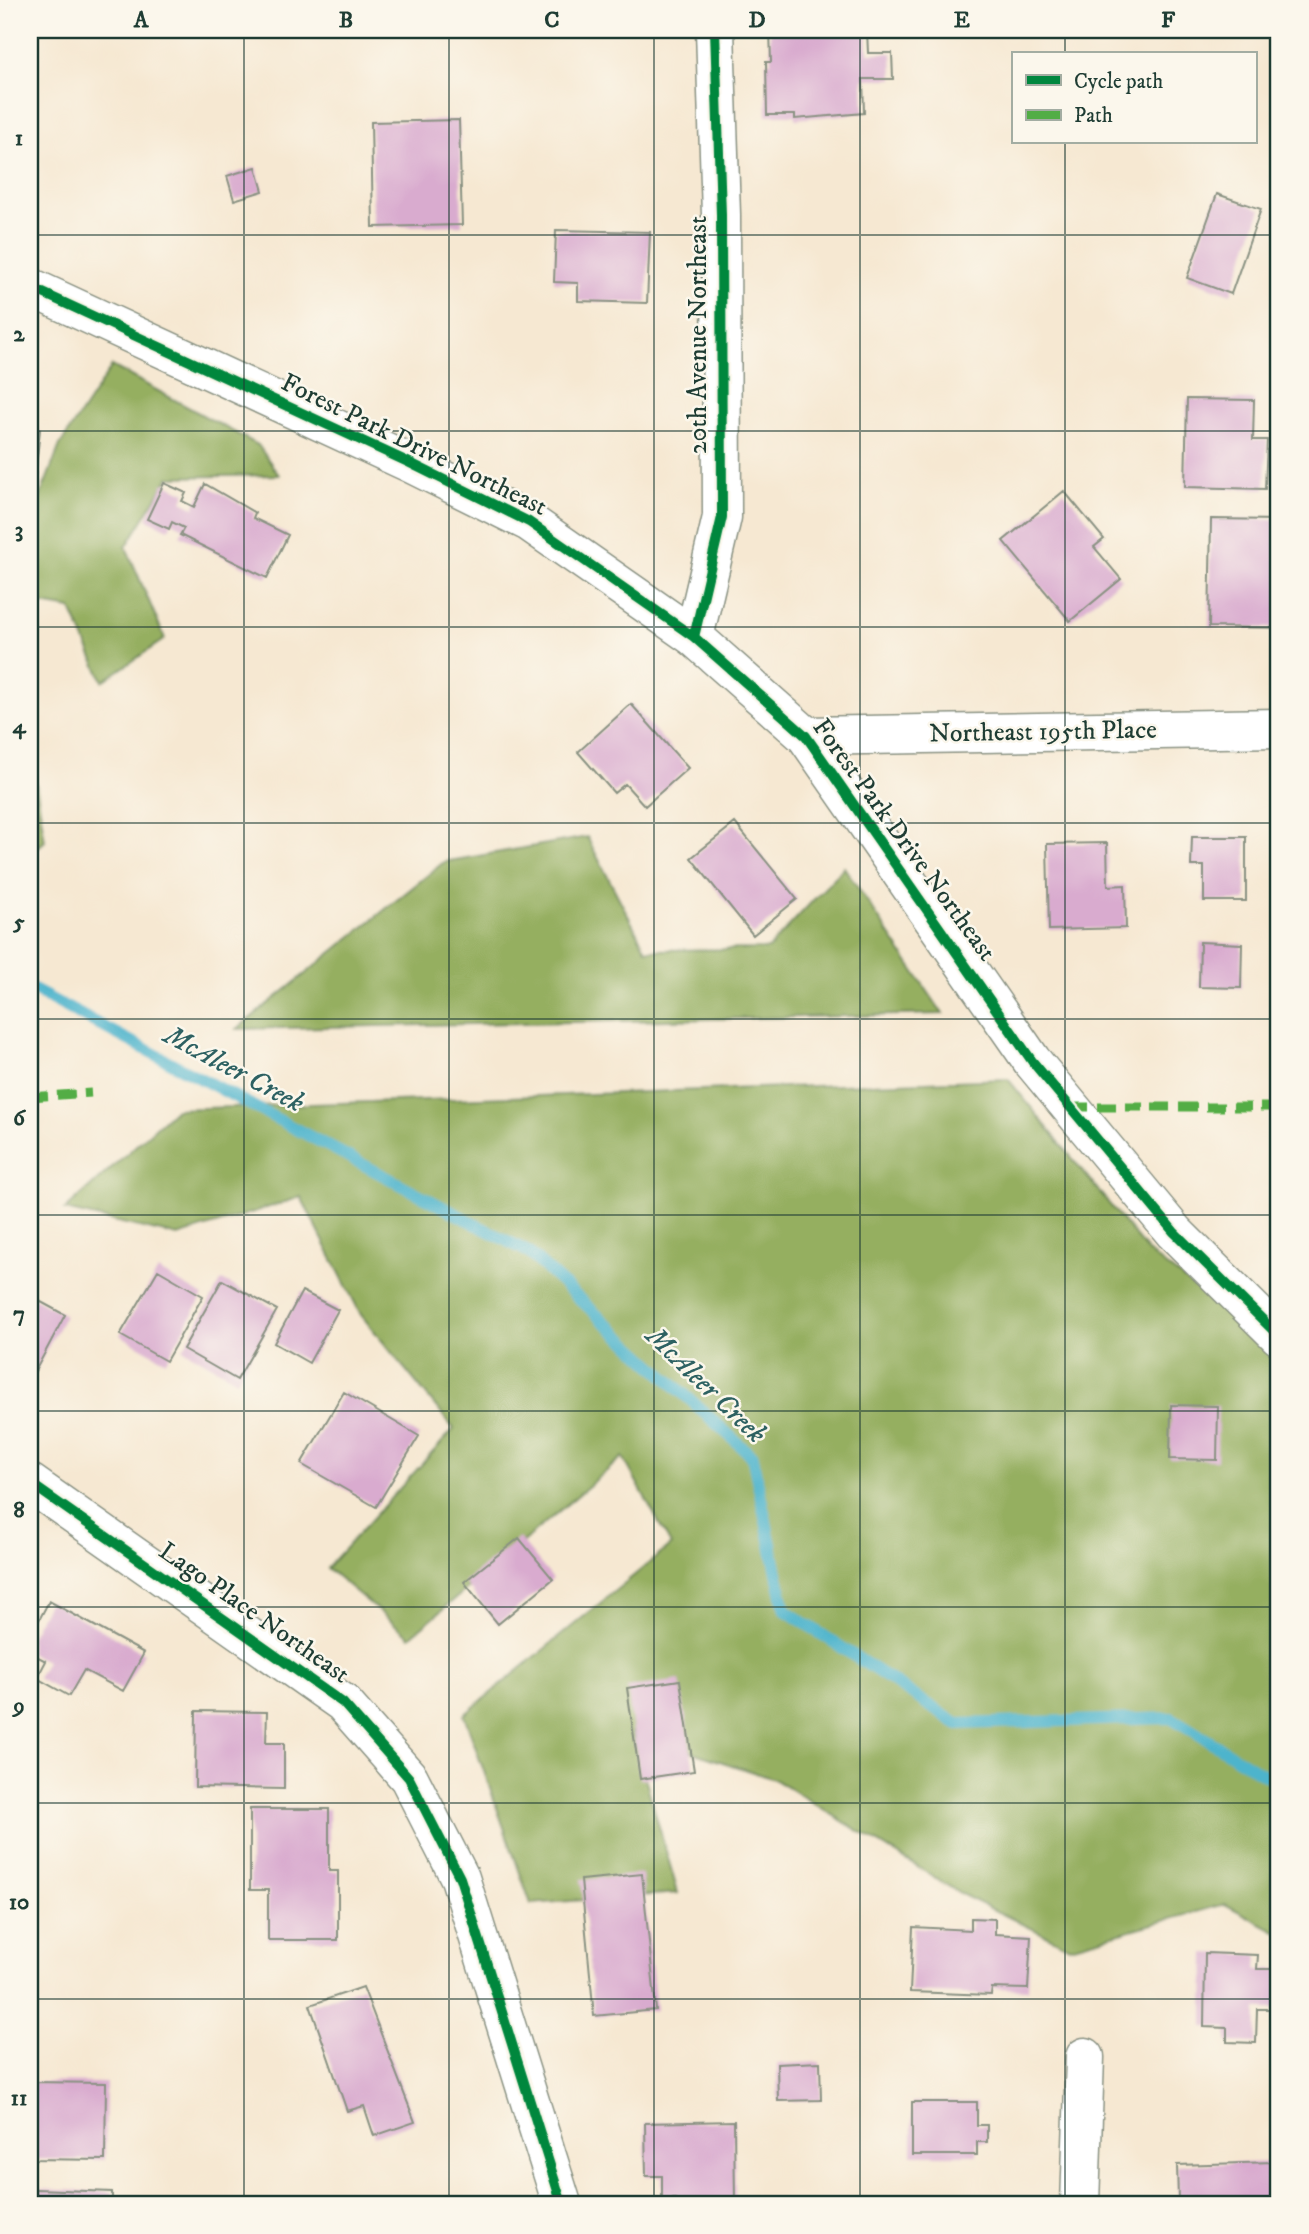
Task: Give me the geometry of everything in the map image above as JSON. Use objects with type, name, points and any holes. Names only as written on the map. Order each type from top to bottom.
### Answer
[{"type":"street","name":"20th Avenue Northeast","points":[[694,637],[722,517],[721,215],[715,30]]},
{"type":"street","name":"Forest Park Drive Northeast","points":[[30,287],[410,463],[529,522],[694,637],[806,736],[1032,1061],[1174,1233],[1279,1336]]},
{"type":"street","name":"Northeast 195th Place","points":[[806,736],[1279,728]]},
{"type":"street","name":"Lago Place Northeast","points":[[30,1483],[343,1703],[409,1778],[460,1878],[562,2204]]},
{"type":"street","points":[[1080,2204],[1085,2057]]},
{"type":"green space","points":[[112,366],[258,445],[279,475],[169,477],[126,547],[165,639],[103,681],[71,609],[30,602],[30,523],[60,445]]},
{"type":"green space","points":[[30,746],[45,841],[30,854]]},
{"type":"green space","points":[[587,837],[646,950],[768,949],[844,867],[943,1014],[237,1029],[444,862]]},
{"type":"green space","points":[[1008,1079],[1148,1252],[1279,1352],[1279,1933],[1225,1904],[1070,1947],[965,1896],[774,1779],[632,1732],[678,1893],[531,1904],[464,1715],[671,1545],[623,1457],[410,1637],[327,1568],[454,1429],[361,1315],[301,1197],[178,1236],[65,1210],[176,1109]]},
{"type":"building","points":[[770,30],[867,30],[868,53],[892,53],[893,79],[863,79],[864,113],[795,119],[795,115],[767,115],[766,62],[771,62]]},
{"type":"building","points":[[459,120],[462,225],[373,227],[371,122]]},
{"type":"building","points":[[256,167],[263,191],[234,200],[227,176]]},
{"type":"building","points":[[1217,194],[1261,209],[1231,294],[1187,278]]},
{"type":"building","points":[[556,230],[650,232],[647,303],[578,301],[578,283],[554,282]]},
{"type":"building","points":[[1187,399],[1254,400],[1253,440],[1267,440],[1265,489],[1185,487]]},
{"type":"building","points":[[30,429],[40,430],[35,477],[30,477]]},
{"type":"building","points":[[164,483],[186,493],[182,501],[194,507],[205,484],[255,513],[253,518],[288,535],[267,578],[180,535],[184,528],[172,522],[169,529],[147,519]]},
{"type":"building","points":[[1064,491],[1104,539],[1094,547],[1121,579],[1070,621],[1003,541]]},
{"type":"building","points":[[1211,519],[1279,520],[1279,628],[1209,627]]},
{"type":"building","points":[[631,704],[688,768],[645,806],[625,784],[614,793],[578,752]]},
{"type":"building","points":[[735,823],[797,899],[753,935],[691,858]]},
{"type":"building","points":[[1192,837],[1246,837],[1246,901],[1204,901],[1204,866],[1191,866]]},
{"type":"building","points":[[1107,843],[1108,886],[1125,885],[1126,928],[1049,930],[1047,844]]},
{"type":"building","points":[[1200,942],[1242,944],[1241,988],[1199,987]]},
{"type":"building","points":[[158,1270],[203,1296],[166,1361],[120,1335]]},
{"type":"building","points":[[222,1280],[277,1310],[237,1380],[183,1349]]},
{"type":"building","points":[[302,1291],[338,1310],[309,1363],[274,1343]]},
{"type":"building","points":[[30,1296],[65,1315],[32,1377],[30,1376]]},
{"type":"building","points":[[344,1392],[419,1436],[376,1507],[301,1464]]},
{"type":"building","points":[[1171,1405],[1218,1406],[1217,1460],[1170,1459]]},
{"type":"building","points":[[519,1538],[553,1579],[498,1624],[464,1582]]},
{"type":"building","points":[[49,1601],[144,1653],[123,1691],[84,1670],[69,1696],[37,1678],[46,1661],[30,1653],[30,1637]]},
{"type":"building","points":[[680,1680],[694,1771],[640,1779],[627,1688]]},
{"type":"building","points":[[196,1711],[267,1712],[266,1743],[284,1743],[284,1789],[195,1787]]},
{"type":"building","points":[[250,1809],[329,1809],[329,1871],[338,1871],[338,1940],[268,1940],[268,1890],[250,1890]]},
{"type":"building","points":[[642,1874],[656,2010],[594,2016],[581,1880]]},
{"type":"building","points":[[971,1918],[995,1919],[995,1934],[1031,1936],[1028,1989],[992,1988],[991,1995],[910,1992],[913,1927],[971,1930]]},
{"type":"building","points":[[1205,1953],[1258,1955],[1257,1969],[1279,1969],[1279,2009],[1257,2009],[1256,2043],[1227,2042],[1227,2028],[1204,2027]]},
{"type":"building","points":[[363,1987],[415,2122],[374,2136],[364,2106],[347,2111],[310,2005]]},
{"type":"building","points":[[820,2062],[821,2100],[778,2101],[777,2064]]},
{"type":"building","points":[[30,2082],[106,2083],[105,2160],[30,2159]]},
{"type":"building","points":[[912,2102],[977,2102],[977,2125],[987,2125],[987,2142],[977,2142],[977,2155],[912,2155]]},
{"type":"building","points":[[734,2121],[735,2204],[676,2204],[676,2199],[662,2199],[662,2176],[646,2176],[645,2123]]},
{"type":"building","points":[[1274,2162],[1275,2204],[1213,2204],[1213,2198],[1178,2199],[1177,2165]]},
{"type":"building","points":[[36,2189],[112,2192],[112,2204],[35,2204]]},
{"type":"waterway","name":"McAleer Creek","points":[[30,988],[528,1252],[752,1456],[785,1610],[957,1724],[1172,1718],[1279,1784]]},
{"type":"marked path","points":[[30,1097],[91,1093]]},
{"type":"marked path","points":[[1071,1107],[1279,1107]]},
{"type":"cycle path","points":[[694,637],[722,517],[721,215],[715,30]]},
{"type":"cycle path","points":[[30,287],[410,463],[529,522],[694,637],[806,736],[1032,1061],[1174,1232],[1279,1336]]},
{"type":"cycle path","points":[[30,1483],[343,1703],[409,1778],[460,1878],[562,2204]]}]
